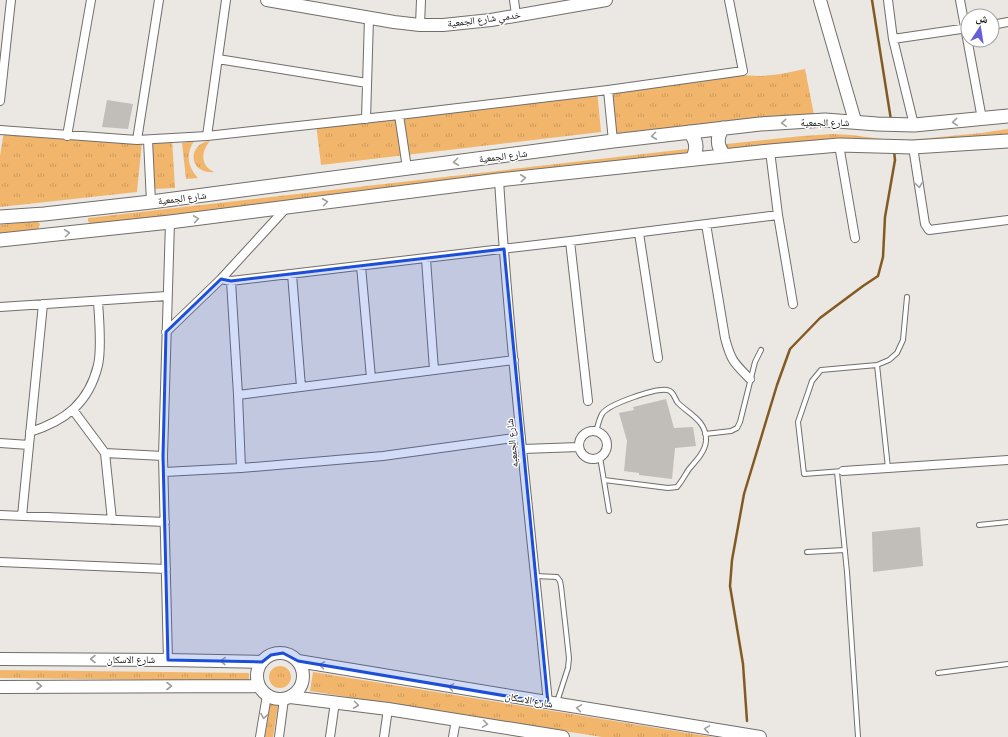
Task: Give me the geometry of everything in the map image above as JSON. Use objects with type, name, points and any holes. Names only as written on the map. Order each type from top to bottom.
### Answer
[{"type":"main road","name":"خدمي شارع الجمعية","points":[[275,1],[369,18],[420,25],[468,24],[606,0]]},
{"type":"main road","points":[[820,0],[855,122]]},
{"type":"main road","name":"شارع الجمعية","points":[[0,217],[44,214],[151,202],[614,141],[760,124],[825,120],[914,125],[1008,116]]},
{"type":"main road","points":[[723,128],[720,132],[718,142],[724,155]]},
{"type":"main road","points":[[689,132],[696,144],[696,149],[692,159]]},
{"type":"main road","points":[[0,240],[170,222],[499,180],[770,150],[839,145],[913,147],[1008,141]]},
{"type":"main road","points":[[89,208],[85,219],[90,230]]},
{"type":"main road","points":[[44,214],[48,224],[45,235]]},
{"type":"main road","points":[[287,698],[295,694],[302,684],[303,672],[298,661],[294,657],[283,653],[271,655],[262,662],[257,674],[263,690],[272,698],[335,702],[388,709],[541,735],[563,737]]},
{"type":"main road","name":"شارع الاسكان","points":[[0,659],[262,662]]},
{"type":"main road","name":"شارع الاسكان","points":[[298,661],[552,704],[760,737]]},
{"type":"main road","points":[[0,687],[263,690]]},
{"type":"street","points":[[0,101],[11,0]]},
{"type":"street","points":[[67,136],[91,0]]},
{"type":"street","points":[[137,140],[159,0]]},
{"type":"street","points":[[207,136],[226,0]]},
{"type":"street","points":[[420,25],[421,0]]},
{"type":"street","points":[[514,0],[516,16]]},
{"type":"street","points":[[0,130],[137,140],[207,136],[366,118],[399,116],[608,90],[743,71],[729,0]]},
{"type":"street","points":[[888,0],[893,39],[914,125]]},
{"type":"street","points":[[366,118],[369,18]]},
{"type":"street","points":[[893,39],[960,30]]},
{"type":"street","points":[[969,48],[982,119]]},
{"type":"street","points":[[218,59],[367,83]]},
{"type":"street","points":[[608,90],[614,141]]},
{"type":"street","points":[[399,116],[407,168]]},
{"type":"street","points":[[148,140],[151,202]]},
{"type":"street","points":[[839,145],[855,238]]},
{"type":"street","points":[[913,147],[924,224],[929,230],[1008,220]]},
{"type":"street","points":[[770,150],[778,215],[793,304]]},
{"type":"street","name":"شارع الجمعيه","points":[[499,180],[514,360],[535,576],[552,704]]},
{"type":"street","points":[[166,332],[221,279],[288,206]]},
{"type":"street","points":[[221,279],[231,281],[426,259],[778,215]]},
{"type":"street","points":[[168,660],[164,456],[170,222]]},
{"type":"street","points":[[706,224],[724,338],[733,362],[750,379]]},
{"type":"street","points":[[639,233],[658,358]]},
{"type":"street","points":[[570,242],[588,401]]},
{"type":"street","points":[[426,259],[434,370]]},
{"type":"street","points":[[361,266],[371,378]]},
{"type":"street","points":[[292,274],[301,387]]},
{"type":"street","points":[[231,281],[241,468]]},
{"type":"street","points":[[0,307],[167,296]]},
{"type":"street","points":[[30,432],[48,426],[73,410],[85,395],[98,363],[98,301]]},
{"type":"street","points":[[22,516],[43,304]]},
{"type":"street","points":[[238,395],[514,360]]},
{"type":"street","points":[[73,410],[105,453],[112,520]]},
{"type":"street","points":[[590,431],[596,432],[603,435],[607,443],[605,452],[600,457],[593,459],[588,458],[581,453],[579,447],[580,440],[582,436],[590,431]]},
{"type":"street","points":[[164,472],[241,468],[383,456],[521,437]]},
{"type":"street","points":[[0,443],[29,445]]},
{"type":"street","points":[[523,449],[579,447]]},
{"type":"street","points":[[105,453],[164,456]]},
{"type":"street","points":[[840,471],[1008,460]]},
{"type":"street","points":[[0,515],[165,522]]},
{"type":"street","points":[[0,562],[166,569]]},
{"type":"street","points":[[260,737],[263,690]]},
{"type":"street","points":[[279,737],[287,698]]},
{"type":"street","points":[[330,737],[335,702]]},
{"type":"street","points":[[384,737],[388,709]]},
{"type":"street","points":[[453,737],[456,720]]},
{"type":"lane","points":[[858,737],[844,550],[840,471],[804,474],[798,422],[812,381],[821,370],[877,365],[888,360],[897,353],[903,340],[906,297]]},
{"type":"lane","points":[[705,434],[732,431],[737,428],[740,422],[755,362],[761,350]]},
{"type":"lane","points":[[877,365],[888,468]]},
{"type":"lane","points":[[596,432],[602,414],[606,409],[626,400],[658,390],[667,390],[672,392],[679,403],[695,416],[702,425],[705,434],[706,441],[698,459],[677,487],[668,488],[604,480]]},
{"type":"lane","points":[[600,457],[609,511]]},
{"type":"lane","points":[[979,525],[1008,522]]},
{"type":"lane","points":[[807,552],[844,550]]},
{"type":"lane","points":[[535,576],[557,577],[560,580],[561,586],[569,658],[568,668],[552,704]]},
{"type":"lane","points":[[938,673],[1008,664]]},
{"type":"highlighted area","points":[[504,249],[548,703],[298,661],[283,653],[271,655],[262,662],[168,660],[163,456],[166,332],[221,279],[231,281]]},
{"type":"green space","points":[[805,69],[814,115],[616,139],[608,88],[739,75],[761,76]]},
{"type":"green space","points":[[597,89],[601,132],[321,165],[316,124]]},
{"type":"green space","points":[[1008,129],[1008,136],[724,152],[723,148],[726,144],[802,136],[833,134],[899,141]]},
{"type":"green space","points":[[4,131],[142,142],[137,192],[0,207],[0,156]]},
{"type":"green space","points":[[172,139],[175,188],[153,189],[150,140]]},
{"type":"green space","points":[[194,141],[191,146],[189,160],[194,173],[198,178],[186,179],[182,143]]},
{"type":"green space","points":[[210,141],[205,149],[203,158],[206,166],[214,172],[206,172],[199,169],[195,164],[194,153],[202,143]]},
{"type":"green space","points":[[687,149],[690,151],[689,156],[93,224],[90,224],[88,221],[88,218]]},
{"type":"green space","points":[[33,221],[40,224],[38,230],[0,233],[0,225]]},
{"type":"green space","points":[[280,666],[288,669],[291,677],[288,685],[280,688],[272,685],[269,677],[272,669]]},
{"type":"green space","points":[[0,670],[249,673],[249,681],[0,678]]},
{"type":"green space","points":[[313,672],[713,737],[602,737],[310,691]]},
{"type":"green space","points":[[270,704],[278,705],[273,737],[265,737]]},
{"type":"building","points":[[107,100],[133,104],[128,129],[102,127]]},
{"type":"building","points":[[666,399],[674,428],[693,427],[696,446],[675,448],[672,479],[639,475],[639,473],[624,471],[627,441],[619,413],[634,410],[633,407]]},
{"type":"building","points":[[920,527],[923,566],[873,572],[872,532]]},
{"type":"waterway","points":[[872,0],[891,120]]},
{"type":"waterway","points":[[747,721],[743,664],[730,586],[732,560],[744,494],[777,385],[790,349],[820,318],[878,276],[883,257],[885,217],[895,160],[894,151]]}]
